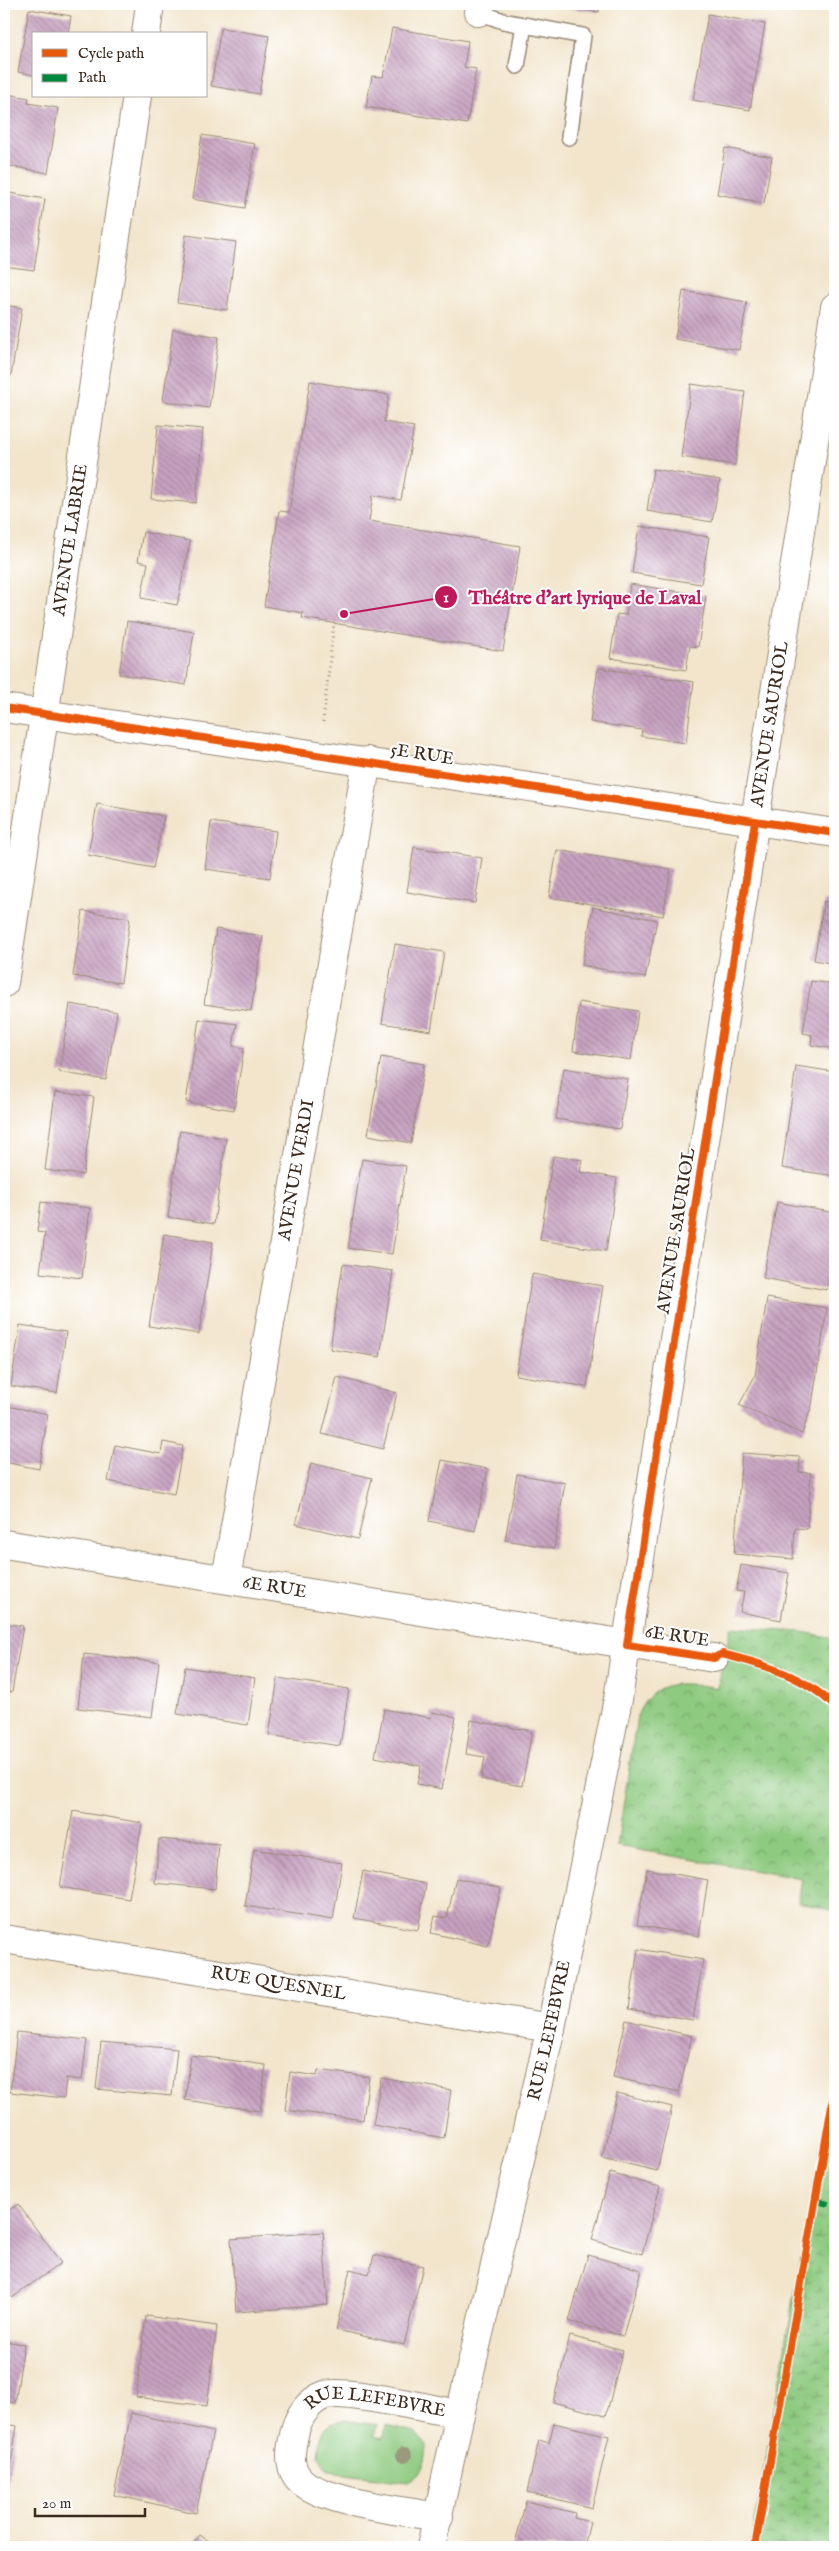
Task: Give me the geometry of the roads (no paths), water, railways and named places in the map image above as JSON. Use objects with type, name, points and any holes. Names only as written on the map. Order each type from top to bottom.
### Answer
[{"type":"street","points":[[146,32],[150,4]]},
{"type":"street","name":"AVENUE LABRIE","points":[[4,983],[46,714],[137,98]]},
{"type":"street","name":"AVENUE SAURIOL","points":[[627,1645],[835,307]]},
{"type":"street","name":"5E RUE","points":[[4,708],[367,761],[835,833]]},
{"type":"street","name":"AVENUE VERDI","points":[[226,1579],[367,761]]},
{"type":"street","name":"6E RUE","points":[[4,1544],[714,1658]]},
{"type":"street","name":"RUE LEFEBVRE","points":[[431,2547],[574,1924],[627,1645]]},
{"type":"street","name":"RUE QUESNEL","points":[[4,1939],[551,2028]]},
{"type":"street","name":"RUE LEFEBVRE","points":[[439,2517],[334,2498],[310,2489],[296,2476],[292,2466],[294,2433],[305,2410],[314,2400],[336,2394],[460,2414]]},
{"type":"lane","points":[[479,8],[503,22],[584,36],[570,137]]},
{"type":"lane","points":[[517,66],[524,25]]},
{"type":"place","name":"Théâtre d'art lyrique de Laval","points":[[344,614]]}]
